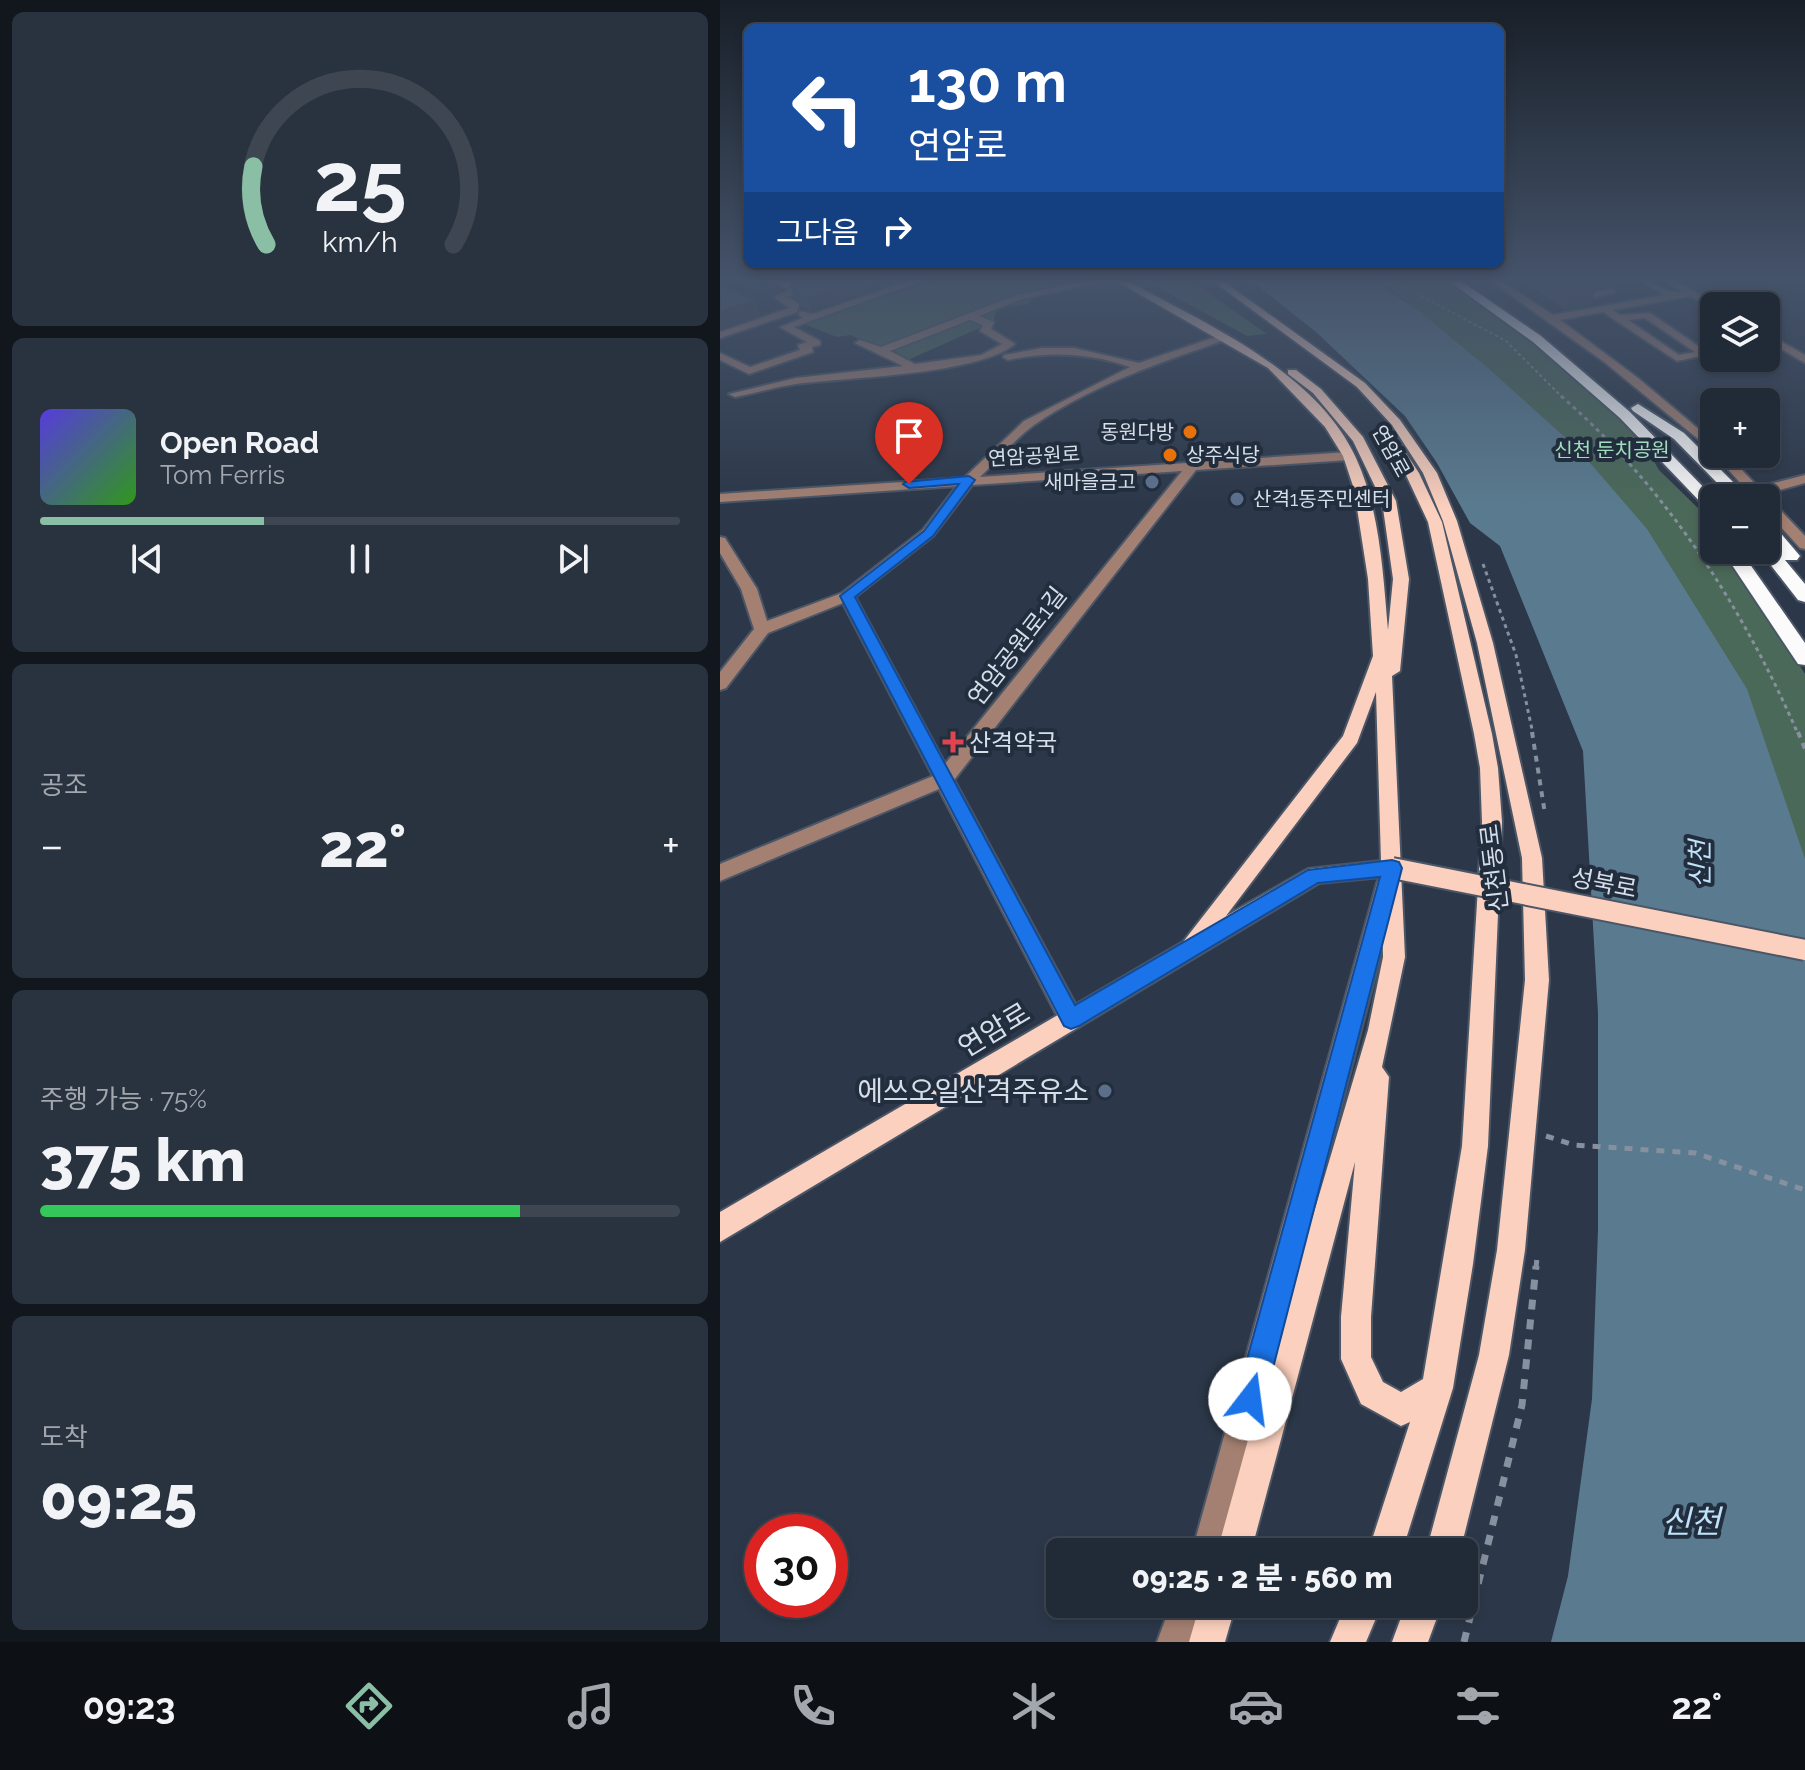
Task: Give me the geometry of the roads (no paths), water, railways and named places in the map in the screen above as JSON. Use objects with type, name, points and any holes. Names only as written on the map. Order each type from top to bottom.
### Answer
[{"type":"highway","points":[[1559,356],[1632,411],[1679,436],[1739,484]]},
{"type":"highway","points":[[1574,356],[1594,370],[1632,411],[1711,484]]},
{"type":"highway","points":[[1632,411],[1658,460],[1700,503]]},
{"type":"highway","points":[[1780,544],[1805,574]]},
{"type":"highway","points":[[1741,564],[1805,659]]},
{"type":"highway","points":[[1758,564],[1805,632]]},
{"type":"highway","points":[[1779,564],[1805,596]]},
{"type":"main road","name":"연암로","points":[[1255,356],[1272,366],[1330,425],[1349,456],[1361,489],[1376,579],[1387,727]]},
{"type":"main road","name":"연암로","points":[[1270,356],[1317,391],[1359,440],[1389,501],[1401,579],[1387,727]]},
{"type":"main road","name":"신천동로","points":[[1307,356],[1340,380],[1381,425],[1412,473],[1435,522],[1489,768],[1492,822],[1476,1130],[1459,1264],[1437,1388],[1389,1538]]},
{"type":"main road","name":"신천동로","points":[[1324,356],[1361,385],[1396,423],[1430,473],[1450,521],[1485,643],[1532,858],[1537,980],[1511,1250],[1494,1355],[1447,1538]]},
{"type":"main road","points":[[1186,951],[1351,738],[1381,650]]},
{"type":"main road","points":[[1238,1538],[1380,1030],[1394,957],[1387,727]]},
{"type":"main road","name":"연암로","points":[[720,1228],[1315,875],[1392,868]]},
{"type":"main road","name":"성북로","points":[[1392,868],[1805,950]]},
{"type":"main road","points":[[1380,1030],[1356,1317],[1356,1359],[1372,1393],[1401,1410],[1437,1388]]},
{"type":"main road","points":[[1207,1642],[1214,1618]]},
{"type":"main road","points":[[1348,1642],[1358,1618]]},
{"type":"main road","points":[[1410,1642],[1419,1618]]},
{"type":"street","points":[[720,356],[749,371],[794,356]]},
{"type":"street","points":[[891,356],[914,367]]},
{"type":"street","points":[[735,394],[809,380],[860,376],[988,356]]},
{"type":"street","points":[[1008,357],[1013,356]]},
{"type":"street","points":[[1103,356],[1139,367]]},
{"type":"street","points":[[720,684],[762,629],[847,596],[928,533],[969,480],[1028,424],[1139,367],[1171,356]]},
{"type":"street","points":[[1604,356],[1700,436]]},
{"type":"street","points":[[1674,356],[1694,356]]},
{"type":"street","points":[[770,365],[809,380]]},
{"type":"street","name":"연암공원로","points":[[720,498],[1349,456]]},
{"type":"street","name":"연암공원로1길","points":[[720,873],[943,780],[1192,467]]},
{"type":"street","points":[[1731,468],[1745,484]]},
{"type":"street","points":[[1780,489],[1805,479]]},
{"type":"street","points":[[1780,521],[1805,545]]},
{"type":"street","points":[[720,541],[749,589],[762,629]]},
{"type":"street","points":[[847,596],[1071,1019]]},
{"type":"street","points":[[1213,1538],[1359,1001],[1392,868]]},
{"type":"street","points":[[1175,1642],[1184,1618]]},
{"type":"water","name":"신천","points":[[1341,356],[1473,356],[1578,449],[1647,529],[1747,689],[1805,859],[1805,1642],[1551,1642],[1568,1576],[1592,1399],[1598,1230],[1598,1013],[1583,751],[1500,546],[1470,523],[1437,463],[1405,416]]},
{"type":"place","name":"동원다방","points":[[1190,432]]},
{"type":"place","name":"상주식당","points":[[1170,455]]},
{"type":"place","name":"새마을금고","points":[[1152,482]]},
{"type":"place","name":"산격1동주민센터","points":[[1237,499]]},
{"type":"place","name":"산격약국","points":[[953,742]]},
{"type":"place","name":"에쓰오일산격주유소","points":[[1105,1091]]},
{"type":"park label","name":"신천 둔치공원","points":[[1612,450]]}]
